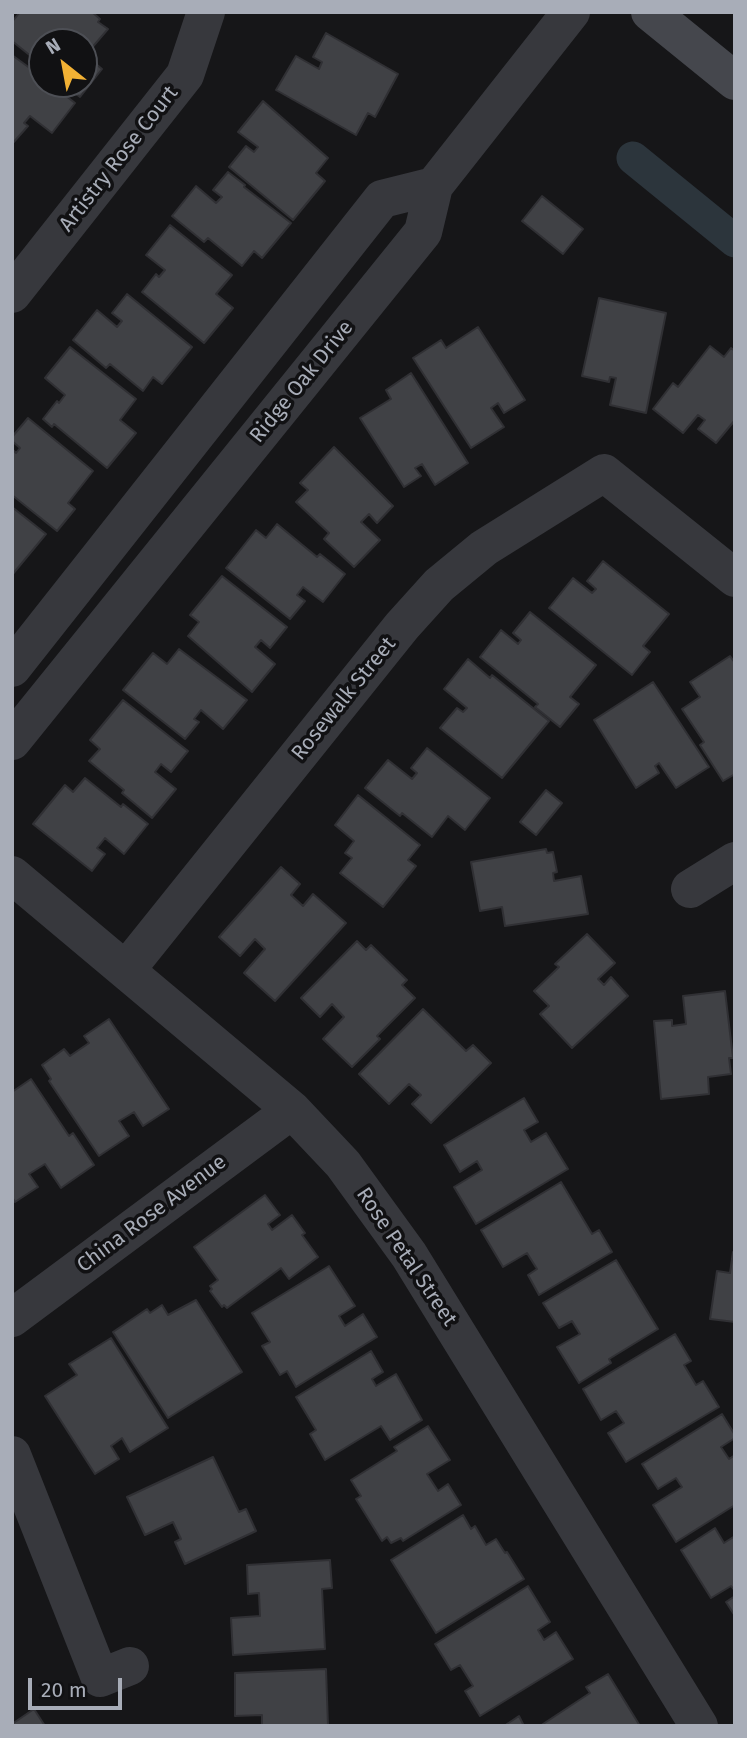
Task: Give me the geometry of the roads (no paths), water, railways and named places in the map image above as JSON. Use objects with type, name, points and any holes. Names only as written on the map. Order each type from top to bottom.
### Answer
[{"type":"main road","points":[[650,12],[735,81]]},
{"type":"street","name":"Artistry Rose Court","points":[[12,295],[185,75],[206,12]]},
{"type":"street","name":"Ridge Oak Drive","points":[[12,741],[423,232],[434,186],[571,12]]},
{"type":"street","points":[[12,668],[382,199],[434,186]]},
{"type":"street","name":"Rosewalk Street","points":[[126,970],[402,626],[439,585],[484,548],[604,473],[735,578]]},
{"type":"street","points":[[690,889],[735,861]]},
{"type":"street","name":"Rose Petal Street","points":[[12,875],[292,1110],[343,1164],[409,1255],[699,1726]]},
{"type":"street","name":"China Rose Avenue","points":[[12,1318],[292,1110]]},
{"type":"street","points":[[12,1455],[100,1678],[130,1666]]},
{"type":"waterway","points":[[633,158],[735,241]]}]
